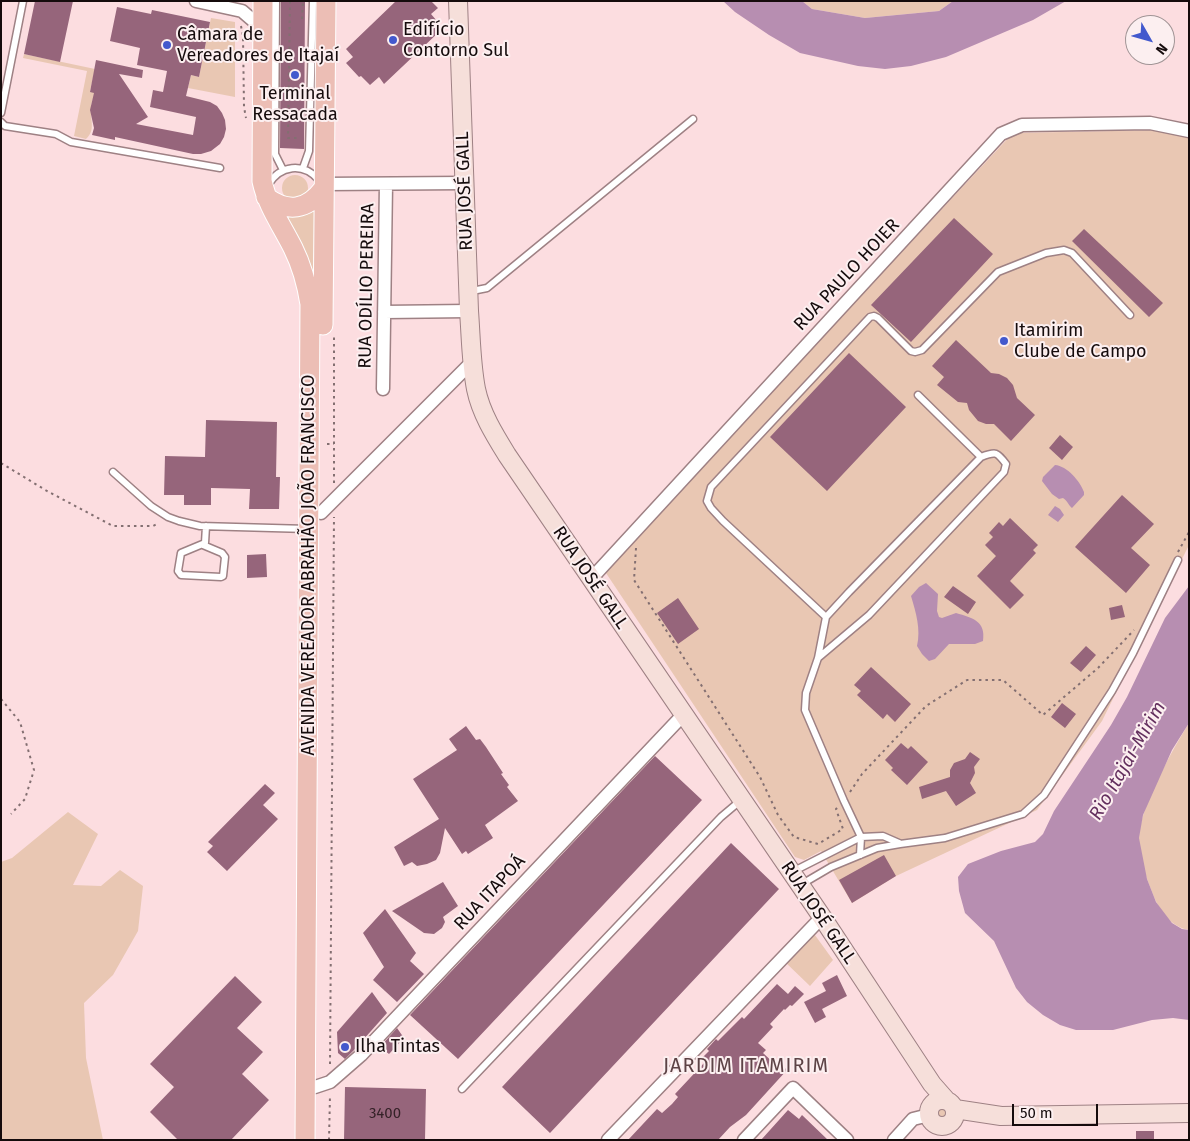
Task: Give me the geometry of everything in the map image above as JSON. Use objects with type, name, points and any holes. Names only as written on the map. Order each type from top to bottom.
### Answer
[{"type":"main road","name":"AVENIDA VEREADOR ABRAHÃO JOÃO FRANCISCO","points":[[262,1],[261,170],[265,194],[302,268],[307,283],[310,304],[305,1140]]},
{"type":"main road","name":"AVENIDA VEREADOR ABRAHÃO JOÃO FRANCISCO","points":[[315,1140],[322,1084],[328,511],[323,187],[326,1]]},
{"type":"main road","name":"RUA JOSÉ GALL","points":[[458,1],[472,362],[476,389],[483,411],[493,432],[591,579],[822,918],[932,1084],[943,1120]]},
{"type":"main road","points":[[265,194],[278,204],[296,207],[313,200],[323,187]]},
{"type":"main road","points":[[943,1120],[988,1115],[1189,1113]]},
{"type":"street","points":[[196,1],[241,16],[263,29]]},
{"type":"street","points":[[241,16],[262,1]]},
{"type":"street","name":"RUA PAULO HOIER","points":[[591,579],[1001,134],[1022,125],[1150,124],[1189,132]]},
{"type":"street","points":[[323,187],[465,183]]},
{"type":"street","name":"RUA ODÍLIO PEREIRA","points":[[383,389],[386,184]]},
{"type":"street","points":[[384,312],[469,311]]},
{"type":"street","points":[[328,511],[472,362]]},
{"type":"street","name":"RUA ITAPOÁ","points":[[322,1084],[374,1040],[684,715]]},
{"type":"street","points":[[608,1140],[822,918]]},
{"type":"street","points":[[744,1140],[793,1088],[847,1140]]},
{"type":"street","points":[[894,1140],[913,1119],[943,1120]]},
{"type":"lane","points":[[1,113],[23,1]]},
{"type":"lane","points":[[276,1],[275,154],[283,170]]},
{"type":"lane","points":[[303,168],[308,151],[313,1]]},
{"type":"lane","points":[[468,290],[487,288],[693,119]]},
{"type":"lane","points":[[1,122],[6,126],[56,134],[71,142],[220,168]]},
{"type":"lane","points":[[265,194],[272,179],[283,170],[290,168],[303,168],[314,174],[323,187]]},
{"type":"lane","points":[[826,617],[723,521],[707,501],[711,487],[870,317],[878,318],[911,351],[922,350],[998,272],[1046,253],[1064,250],[1072,253],[1130,314]]},
{"type":"lane","points":[[918,395],[982,457]]},
{"type":"lane","points":[[818,658],[869,615],[1004,472],[1006,464],[998,454],[992,452],[982,457],[826,617],[818,658],[806,693],[805,710],[861,837],[860,855]]},
{"type":"lane","points":[[113,472],[151,506],[168,517],[189,524],[309,529]]},
{"type":"lane","points":[[203,545],[222,553],[225,557],[224,576],[221,578],[181,575],[179,573],[181,553],[205,543],[206,526]]},
{"type":"lane","points":[[795,879],[831,867],[877,848],[945,838],[1023,814],[1044,795],[1112,691],[1133,653],[1177,558]]},
{"type":"lane","points":[[462,1090],[721,817],[741,800]]},
{"type":"lane","points":[[795,879],[861,837],[883,836],[900,844]]},
{"type":"path","points":[[288,138],[290,1]]},
{"type":"path","points":[[241,16],[244,107],[248,126]]},
{"type":"path","points":[[327,444],[334,444]]},
{"type":"path","points":[[1,463],[47,492],[113,526],[153,526],[168,517]]},
{"type":"path","points":[[328,511],[331,776],[330,1064]]},
{"type":"path","points":[[1177,558],[1189,532]]},
{"type":"path","points":[[637,542],[634,580],[760,777],[778,815],[794,836],[818,844],[843,829],[836,809],[844,801],[862,774],[926,706],[967,680],[1003,680],[1043,715],[1098,668],[1137,626]]},
{"type":"path","points":[[1,699],[20,722],[34,770],[25,799],[11,814]]},
{"type":"path","points":[[322,1084],[329,1140]]},
{"type":"shaded area","points":[[802,1],[953,1],[939,11],[865,18],[812,9]]},
{"type":"shaded area","points":[[211,18],[235,22],[235,97],[188,88],[191,75],[199,77]]},
{"type":"shaded area","points":[[24,54],[95,69],[90,91],[96,93],[91,106],[92,128],[86,139],[74,136],[87,71],[23,58]]},
{"type":"shaded area","name":"Itamirim Clube de Campo","points":[[1161,130],[1189,136],[1189,545],[1102,721],[1037,810],[896,876],[852,903],[821,851],[804,860],[795,857],[606,573],[607,567],[1013,133]]},
{"type":"shaded area","points":[[295,175],[304,179],[308,188],[304,197],[295,201],[286,197],[282,188],[286,179]]},
{"type":"shaded area","points":[[320,205],[317,291],[306,252],[285,217],[287,215],[305,214]]},
{"type":"shaded area","points":[[1189,723],[1189,930],[1172,922],[1157,903],[1144,868],[1139,838],[1140,826],[1151,795],[1166,763]]},
{"type":"shaded area","points":[[68,812],[98,834],[73,885],[101,886],[120,870],[143,886],[138,931],[113,975],[84,1003],[86,1058],[103,1140],[1,1140],[1,862],[12,858]]},
{"type":"shaded area","points":[[812,931],[833,960],[810,986],[784,961]]},
{"type":"shaded area","points":[[939,1105],[945,1105],[949,1112],[945,1119],[939,1119],[935,1115],[935,1109]]},
{"type":"water","points":[[723,1],[802,1],[812,9],[865,18],[939,11],[953,1],[1066,1],[1033,20],[946,57],[911,66],[885,69],[858,66],[800,53],[769,35],[735,12]]},
{"type":"water","points":[[1055,465],[1064,468],[1072,475],[1084,492],[1084,495],[1072,508],[1066,500],[1063,498],[1059,499],[1052,494],[1042,481],[1043,477]]},
{"type":"water","points":[[1055,506],[1064,515],[1058,522],[1048,515]]},
{"type":"water","points":[[926,583],[938,594],[937,611],[939,617],[942,618],[956,613],[977,621],[982,629],[983,641],[975,644],[949,644],[935,659],[929,661],[922,654],[917,646],[918,627],[911,596],[919,587]]},
{"type":"water","name":"Rio Itajaí-Mirim","points":[[1189,586],[1189,723],[1172,750],[1143,815],[1139,838],[1147,879],[1156,902],[1172,923],[1182,929],[1189,930],[1189,1020],[1173,1018],[1152,1020],[1113,1030],[1076,1030],[1060,1025],[1043,1015],[1027,1002],[1016,988],[994,941],[965,913],[959,891],[958,877],[968,864],[1001,851],[1035,842],[1043,834],[1054,811],[1111,725],[1127,697],[1165,618]]},
{"type":"building","points":[[35,1],[73,1],[60,62],[24,54]]},
{"type":"building","points":[[281,1],[305,1],[304,149],[280,148]]},
{"type":"building","name":"Edifício Contorno Sul","points":[[396,1],[431,1],[438,8],[431,14],[437,21],[434,24],[440,31],[384,84],[379,77],[370,85],[361,76],[359,77],[346,63],[353,57],[346,49]]},
{"type":"building","points":[[117,7],[151,14],[152,10],[210,22],[199,77],[191,75],[186,96],[210,102],[217,106],[222,113],[226,129],[224,137],[220,144],[211,151],[193,154],[115,137],[115,140],[92,135],[94,128],[90,110],[94,93],[90,92],[96,60],[143,70],[142,78],[119,74],[148,117],[136,124],[193,135],[196,117],[150,107],[153,90],[163,92],[167,71],[137,65],[140,48],[110,41]]},
{"type":"building","points":[[954,218],[993,254],[911,342],[871,305]]},
{"type":"building","points":[[1084,229],[1163,303],[1149,317],[1072,241]]},
{"type":"building","points":[[956,340],[991,373],[1007,378],[1013,385],[1017,398],[1035,415],[1011,441],[994,424],[978,421],[969,410],[967,403],[958,402],[937,385],[944,377],[932,366]]},
{"type":"building","points":[[849,353],[906,407],[827,491],[770,437]]},
{"type":"building","points":[[206,420],[277,422],[276,477],[280,477],[279,509],[249,509],[250,489],[211,488],[211,505],[184,505],[184,495],[164,495],[165,456],[205,457]]},
{"type":"building","points":[[1060,435],[1073,447],[1062,460],[1049,448]]},
{"type":"building","points":[[1122,495],[1154,524],[1131,548],[1150,565],[1126,593],[1075,547]]},
{"type":"building","points":[[1010,518],[1038,545],[1033,550],[1036,553],[1010,581],[1024,595],[1010,609],[977,576],[996,556],[985,545],[993,537],[989,533],[999,522],[1003,526]]},
{"type":"building","points":[[266,554],[267,577],[247,578],[247,555]]},
{"type":"building","points":[[953,586],[976,602],[968,614],[944,597]]},
{"type":"building","points":[[678,598],[699,629],[678,644],[657,613]]},
{"type":"building","points":[[1122,605],[1125,617],[1111,620],[1109,608]]},
{"type":"building","points":[[1086,646],[1096,655],[1081,672],[1070,663]]},
{"type":"building","points":[[871,667],[911,704],[895,722],[887,714],[883,719],[857,695],[861,691],[854,685]]},
{"type":"building","points":[[1062,703],[1076,714],[1065,728],[1051,717]]},
{"type":"building","points":[[466,726],[476,740],[480,739],[486,747],[503,773],[501,774],[509,785],[507,787],[518,801],[485,825],[493,838],[468,854],[466,851],[462,854],[445,828],[440,853],[436,860],[417,866],[412,862],[404,866],[394,847],[439,819],[413,779],[457,750],[449,739]]},
{"type":"building","points":[[901,743],[908,749],[911,746],[928,762],[907,785],[891,770],[893,768],[885,760]]},
{"type":"building","points":[[970,752],[980,759],[974,767],[975,773],[970,783],[976,793],[956,806],[946,791],[922,799],[919,787],[950,777],[950,770],[954,763],[965,759]]},
{"type":"building","points":[[655,756],[702,800],[458,1059],[410,1015]]},
{"type":"building","points":[[265,784],[275,793],[263,805],[278,819],[227,871],[207,852],[213,846],[208,842]]},
{"type":"building","points":[[731,843],[779,889],[550,1133],[502,1087]]},
{"type":"building","points":[[884,855],[896,876],[852,903],[839,880]]},
{"type":"building","points":[[443,882],[458,906],[443,917],[445,922],[442,928],[434,934],[424,933],[392,911]]},
{"type":"building","points":[[385,909],[416,953],[410,961],[424,974],[397,1002],[373,980],[384,967],[363,933]]},
{"type":"building","points":[[837,975],[847,996],[822,1009],[826,1017],[815,1023],[804,1002],[826,991],[822,983]]},
{"type":"building","points":[[235,976],[262,1002],[237,1028],[263,1052],[242,1074],[269,1100],[231,1140],[178,1140],[150,1112],[174,1087],[150,1064]]},
{"type":"building","points":[[777,984],[788,994],[795,986],[804,994],[792,1006],[790,1005],[784,1009],[770,1024],[773,1027],[758,1043],[766,1050],[763,1053],[778,1067],[781,1064],[787,1070],[746,1115],[730,1127],[718,1140],[628,1140],[657,1109],[662,1113],[672,1104],[678,1097],[675,1094],[704,1063],[701,1059],[709,1051],[707,1049],[716,1039],[718,1041],[742,1017],[744,1019]]},
{"type":"building","points":[[372,992],[387,1013],[345,1059],[338,1053],[337,1032]]},
{"type":"building","points":[[397,1028],[404,1038],[389,1054],[380,1047]]},
{"type":"building","points":[[345,1087],[426,1089],[425,1140],[344,1140]]},
{"type":"building","points":[[788,1110],[799,1119],[802,1115],[828,1140],[761,1140]]},
{"type":"building","points":[[1136,1131],[1154,1131],[1154,1140],[1136,1140]]},
{"type":"place","name":"Edifício Contorno Sul","points":[[393,40]]},
{"type":"place","name":"Câmara de Vereadores de Itajaí","points":[[167,45]]},
{"type":"place","name":"Terminal Ressacada","points":[[295,75]]},
{"type":"place","name":"Itamirim Clube de Campo","points":[[1004,341]]},
{"type":"place","name":"Ilha Tintas","points":[[345,1047]]},
{"type":"district","name":"JARDIM ITAMIRIM","points":[[746,1066]]}]
